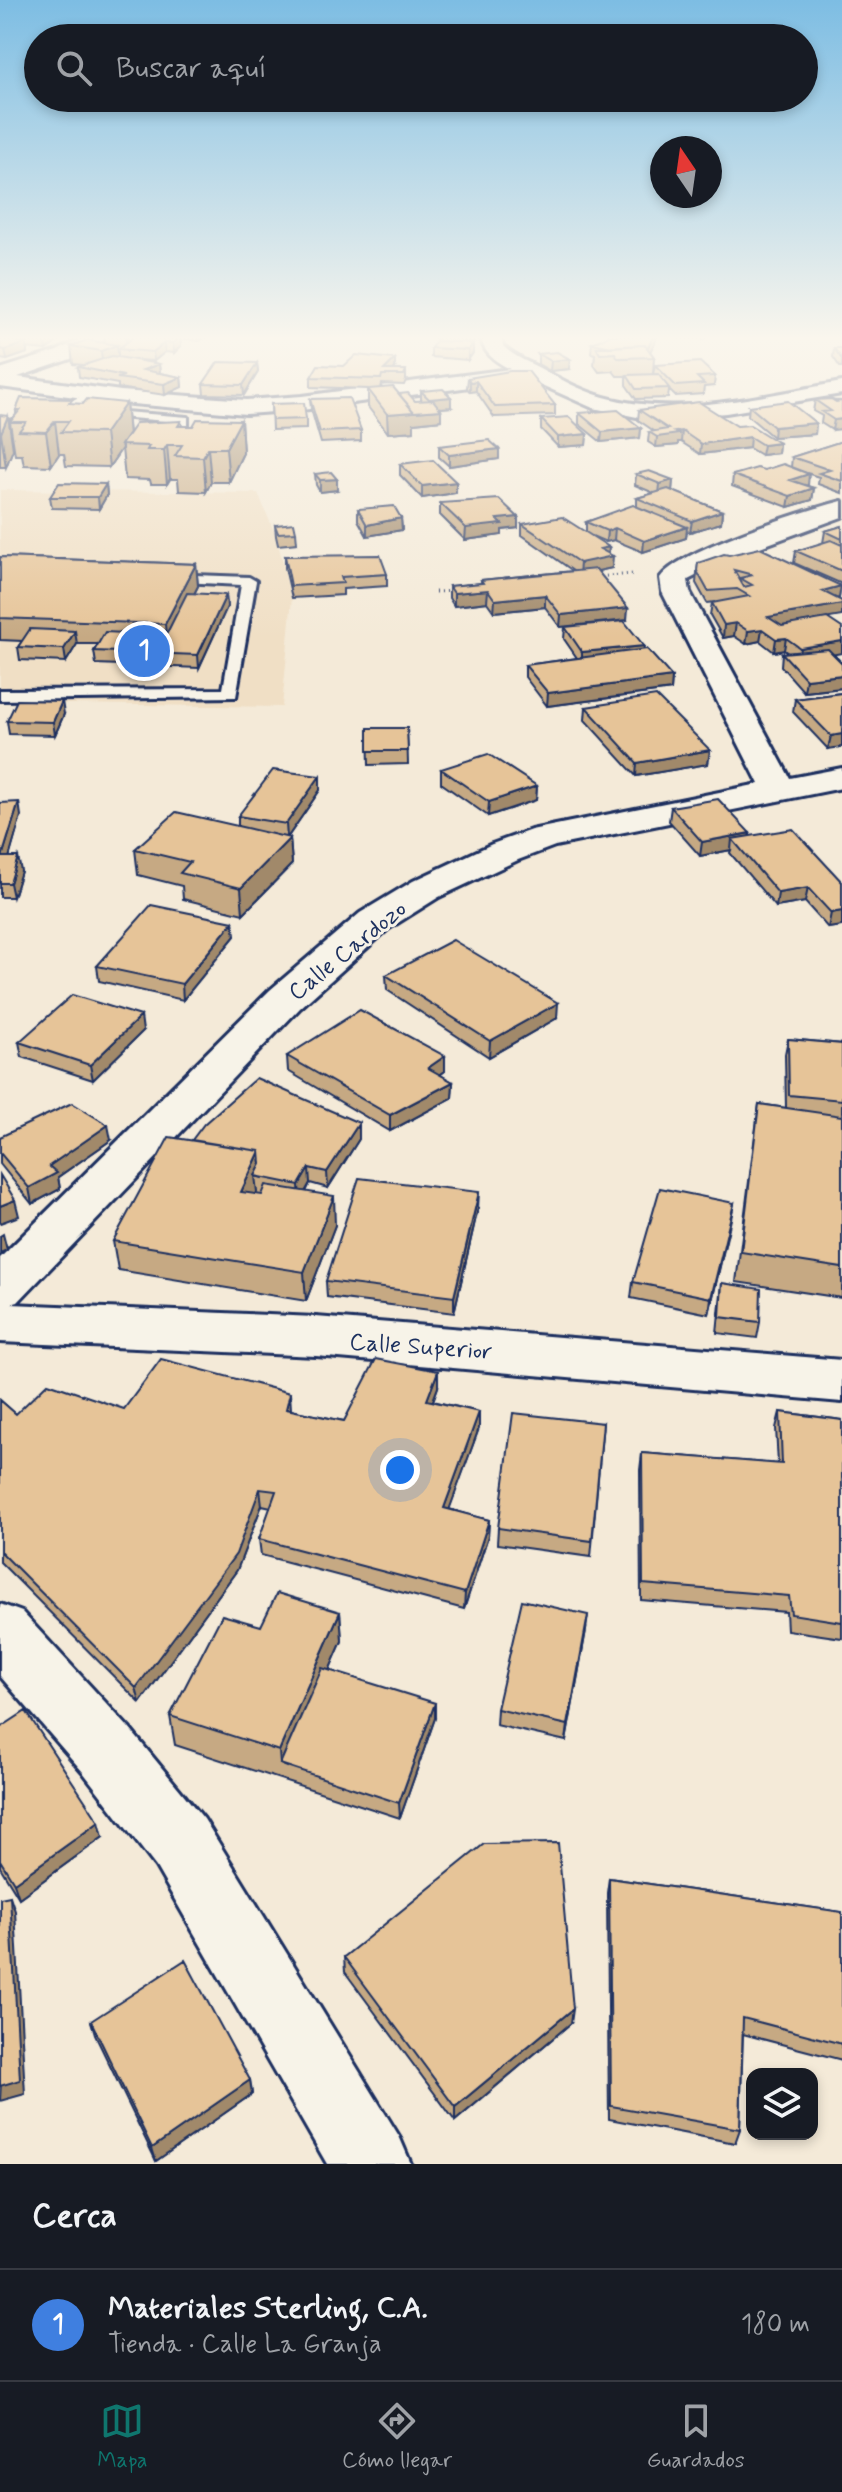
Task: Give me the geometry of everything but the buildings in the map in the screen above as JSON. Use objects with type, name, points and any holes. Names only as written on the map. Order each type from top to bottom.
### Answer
[{"type":"street","points":[[779,790],[676,592],[674,578],[681,569],[705,559],[842,509]]},
{"type":"street","name":"Calle Cardozo","points":[[0,1289],[285,999],[374,921],[466,870],[544,838],[842,778]]},
{"type":"street","name":"Calle Superior","points":[[0,1323],[132,1326],[372,1342],[842,1381]]},
{"type":"street","points":[[0,1631],[106,1750],[180,1843],[371,2164]]},
{"type":"lane","points":[[182,442],[183,436]]},
{"type":"lane","points":[[0,695],[230,694],[249,581],[151,578]]},
{"type":"path","points":[[585,578],[677,574]]},
{"type":"path","points":[[435,592],[465,590]]},
{"type":"shaded area","points":[[0,490],[258,493],[276,536],[292,598],[282,707],[0,703]]},
{"type":"place","name":"Materiales Sterling, C.A.","points":[[144,651]]}]
